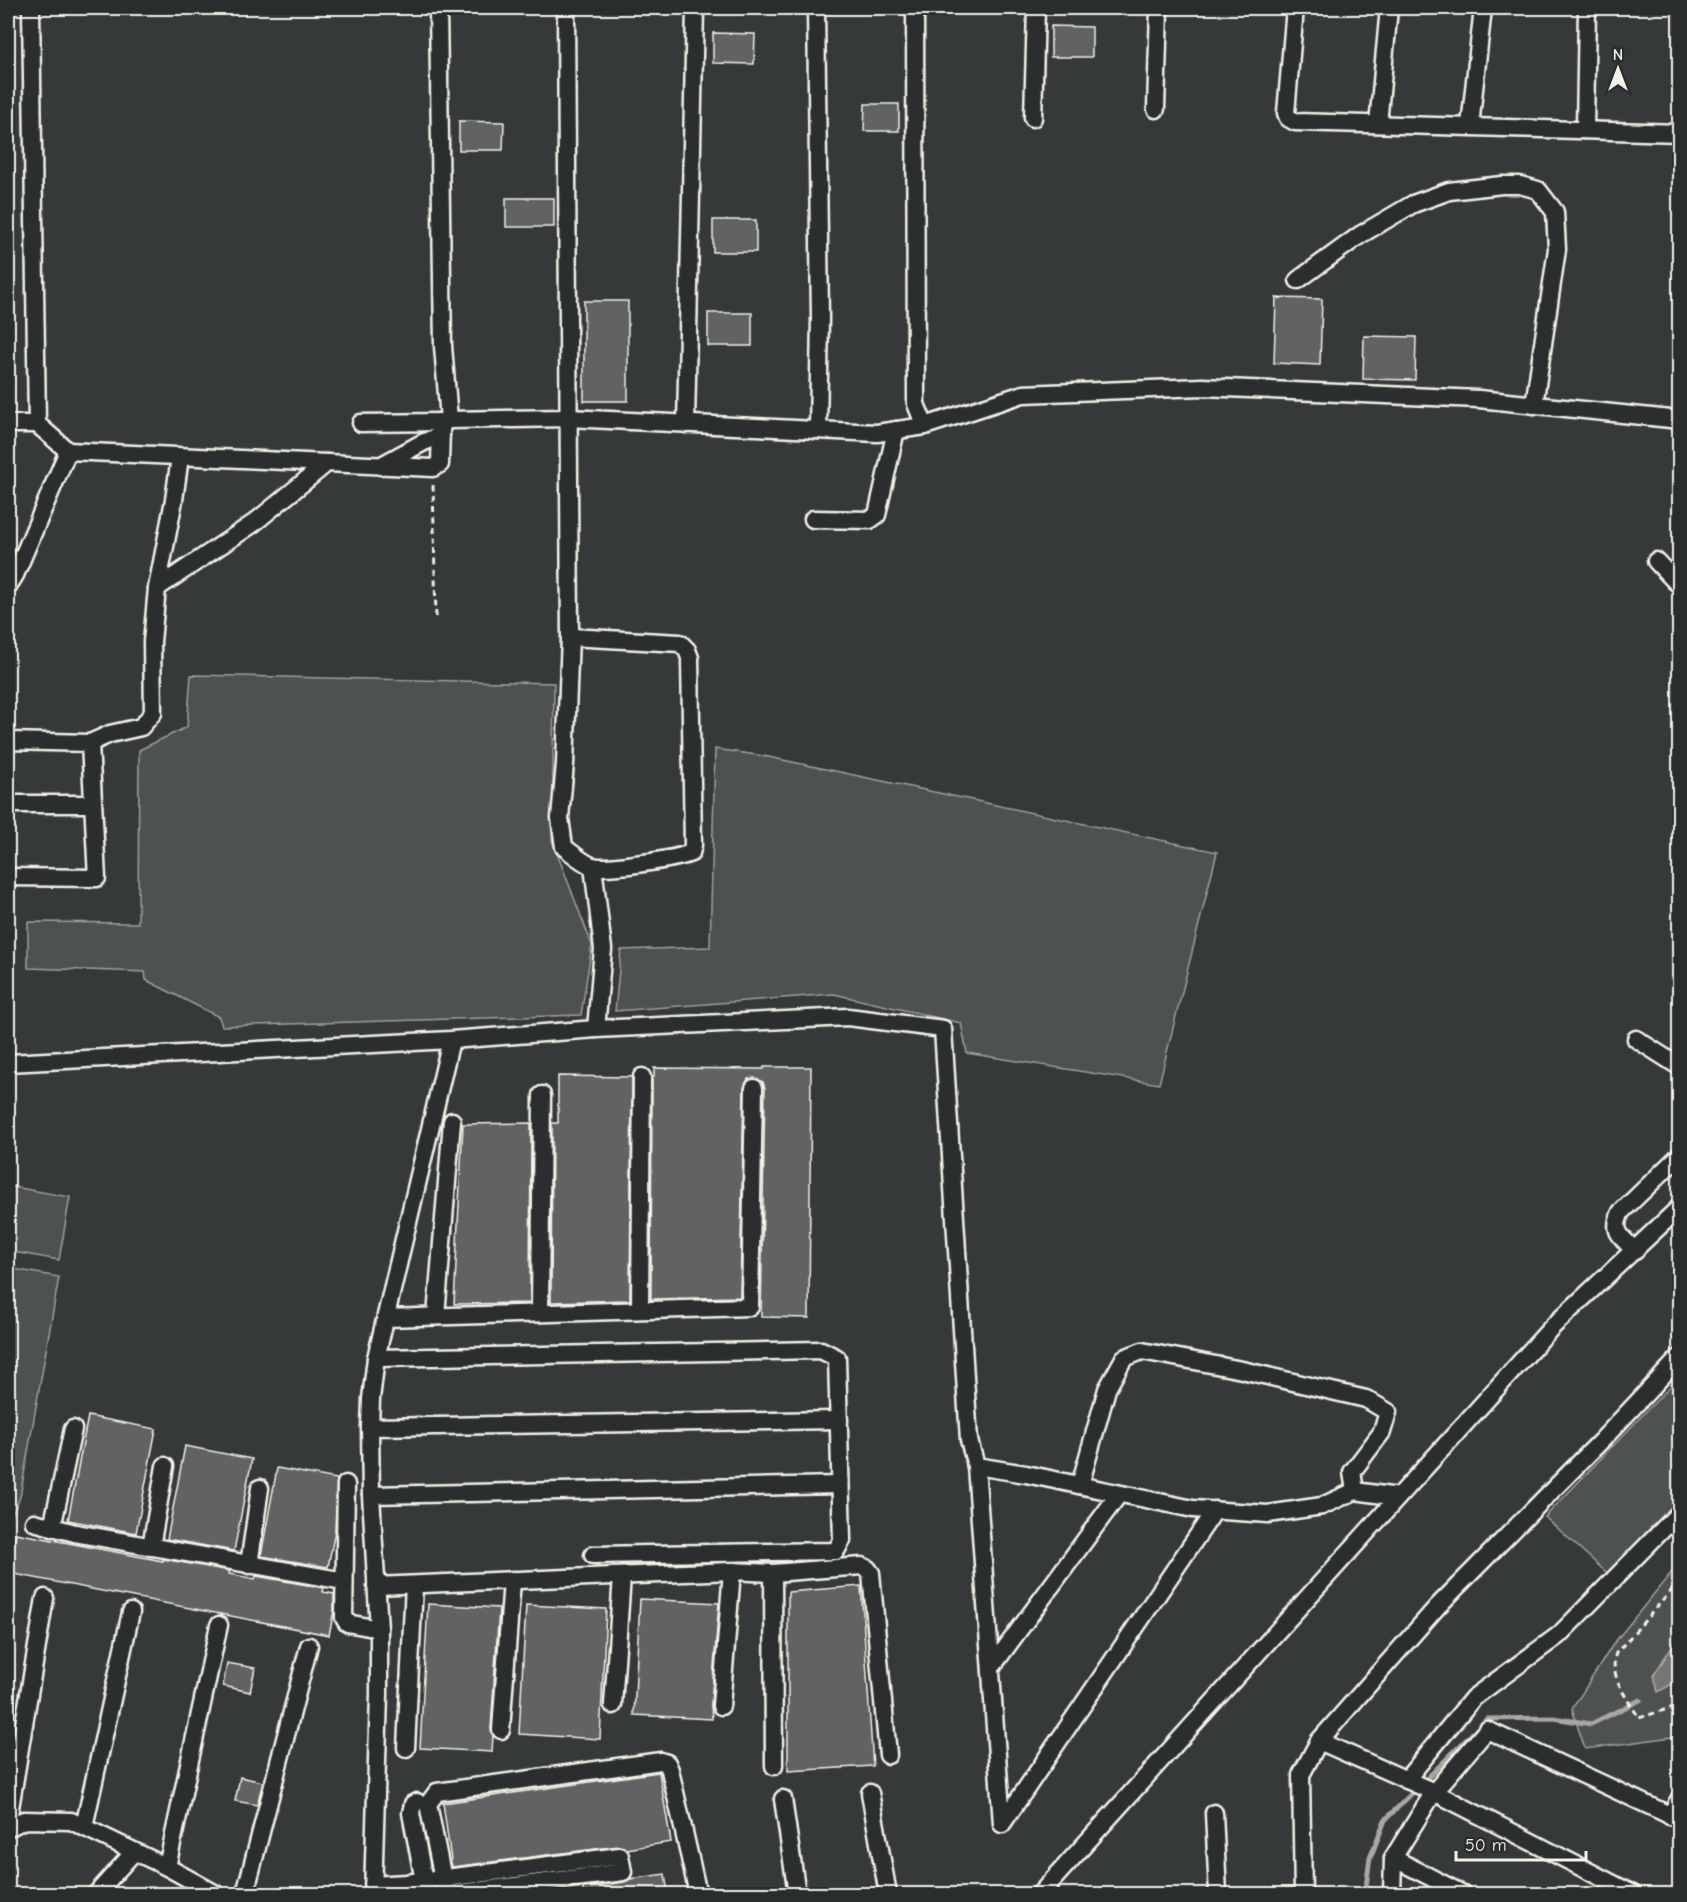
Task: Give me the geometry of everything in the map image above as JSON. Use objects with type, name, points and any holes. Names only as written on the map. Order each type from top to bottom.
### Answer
[{"type":"street","points":[[31,8],[38,424]]},
{"type":"street","points":[[8,424],[38,424],[68,451],[433,468],[440,464],[444,426],[438,8]]},
{"type":"street","points":[[566,8],[570,637],[565,764],[560,818],[564,848],[592,866],[670,859],[691,853],[693,844],[690,658],[687,650],[680,644],[570,637]]},
{"type":"street","points":[[686,424],[695,8]]},
{"type":"street","points":[[816,8],[820,318],[818,430]]},
{"type":"street","points":[[915,8],[916,404],[925,426]]},
{"type":"street","points":[[1033,118],[1036,8]]},
{"type":"street","points":[[1156,110],[1159,8]]},
{"type":"street","points":[[1295,8],[1286,113],[1288,118],[1295,122],[1680,133]]},
{"type":"street","points":[[1378,124],[1389,8]]},
{"type":"street","points":[[1470,126],[1483,8]]},
{"type":"street","points":[[1585,130],[1587,8]]},
{"type":"street","points":[[1298,280],[1360,235],[1413,204],[1449,191],[1520,185],[1538,190],[1555,212],[1557,249],[1534,405]]},
{"type":"street","points":[[361,423],[444,426],[568,418],[877,432],[925,426],[1023,394],[1202,387],[1479,399],[1680,420]]},
{"type":"street","points":[[381,466],[422,443],[444,426]]},
{"type":"street","points":[[813,519],[870,520],[878,515],[896,430]]},
{"type":"street","points":[[8,586],[15,575],[68,451]]},
{"type":"street","points":[[8,741],[90,743],[141,727],[153,712],[152,642],[157,588],[180,457]]},
{"type":"street","points":[[157,588],[254,523],[327,464]]},
{"type":"street","points":[[1656,561],[1680,583]]},
{"type":"street","points":[[8,877],[97,878],[90,743]]},
{"type":"street","points":[[8,804],[93,804]]},
{"type":"street","points":[[592,866],[603,949],[596,1029]]},
{"type":"street","points":[[8,1063],[848,1017],[943,1029],[969,1440],[976,1466],[1002,1824],[1215,1510]]},
{"type":"street","points":[[1636,1039],[1680,1067]]},
{"type":"street","points":[[451,1040],[376,1358],[371,1398],[371,1495],[379,1629],[373,1890],[424,1881],[445,1886],[620,1856],[623,1872],[452,1894]]},
{"type":"street","points":[[640,1309],[642,1077]]},
{"type":"street","points":[[386,1318],[750,1307],[754,1088]]},
{"type":"street","points":[[540,1313],[542,1095]]},
{"type":"street","points":[[436,1316],[452,1121]]},
{"type":"street","points":[[1635,1251],[1618,1232],[1617,1220],[1621,1212],[1680,1155]]},
{"type":"street","points":[[1040,1894],[1552,1327],[1680,1207]]},
{"type":"street","points":[[376,1358],[821,1350],[837,1358],[842,1540],[836,1551],[593,1555]]},
{"type":"street","points":[[1080,1485],[1107,1389],[1124,1358],[1142,1351],[1242,1370],[1366,1399],[1388,1412],[1382,1432],[1352,1472],[1355,1491]]},
{"type":"street","points":[[1303,1894],[1301,1775],[1319,1741],[1437,1606],[1602,1440],[1680,1357]]},
{"type":"street","points":[[370,1427],[839,1420]]},
{"type":"street","points":[[52,1528],[73,1429]]},
{"type":"street","points":[[151,1547],[165,1466]]},
{"type":"street","points":[[976,1466],[1193,1509],[1268,1514],[1322,1506],[1355,1491],[1398,1497]]},
{"type":"street","points":[[346,1484],[344,1620],[347,1623],[379,1629]]},
{"type":"street","points":[[371,1495],[840,1485]]},
{"type":"street","points":[[249,1565],[260,1488]]},
{"type":"street","points":[[991,1668],[1119,1494]]},
{"type":"street","points":[[1406,1780],[1473,1698],[1559,1635],[1680,1512]]},
{"type":"street","points":[[34,1522],[52,1528],[151,1547],[344,1581]]},
{"type":"street","points":[[376,1586],[732,1571],[773,1573],[862,1566],[871,1573],[888,1755]]},
{"type":"street","points":[[721,1706],[732,1571]]},
{"type":"street","points":[[773,1573],[774,1766]]},
{"type":"street","points":[[613,1705],[622,1576]]},
{"type":"street","points":[[501,1730],[512,1580]]},
{"type":"street","points":[[406,1748],[414,1585]]},
{"type":"street","points":[[8,1820],[45,1598]]},
{"type":"street","points":[[84,1827],[131,1612]]},
{"type":"street","points":[[167,1867],[219,1625]]},
{"type":"street","points":[[245,1894],[309,1646]]},
{"type":"street","points":[[1392,1894],[1393,1858],[1434,1792],[1487,1730],[1675,1818],[1680,1798]]},
{"type":"street","points":[[1319,1741],[1434,1792],[1633,1894]]},
{"type":"street","points":[[445,1886],[428,1804],[437,1791],[661,1761],[667,1763],[670,1770],[698,1894]]},
{"type":"street","points":[[870,1793],[888,1894]]},
{"type":"street","points":[[783,1799],[797,1894]]},
{"type":"street","points":[[417,1802],[413,1804],[411,1813],[424,1881]]},
{"type":"street","points":[[1214,1814],[1218,1894]]},
{"type":"street","points":[[8,1828],[24,1820],[71,1821],[167,1867],[216,1894]]},
{"type":"street","points":[[96,1894],[134,1852]]},
{"type":"street","points":[[1393,1858],[1463,1894]]},
{"type":"path","points":[[433,468],[436,620]]},
{"type":"path","points":[[1680,1581],[1616,1653],[1615,1676],[1639,1718],[1680,1705]]},
{"type":"shaded area","points":[[191,675],[554,683],[552,840],[592,945],[581,1015],[222,1026],[219,1017],[146,980],[145,972],[28,968],[28,922],[138,923],[139,750],[187,727]]},
{"type":"shaded area","points":[[715,749],[764,756],[1217,852],[1159,1084],[967,1053],[961,1023],[834,994],[615,1011],[621,950],[710,947]]},
{"type":"shaded area","points":[[8,1186],[70,1197],[59,1260],[8,1251]]},
{"type":"shaded area","points":[[8,1268],[59,1277],[20,1497],[8,1524]]},
{"type":"shaded area","points":[[1679,1377],[1679,1501],[1607,1573],[1545,1517]]},
{"type":"shaded area","points":[[1679,1563],[1679,1635],[1654,1675],[1658,1691],[1679,1680],[1679,1736],[1585,1749],[1572,1709],[1614,1643]]},
{"type":"shaded area","points":[[1679,1635],[1679,1680],[1658,1692],[1654,1675]]},
{"type":"building","points":[[1051,26],[1092,27],[1092,57],[1051,57]]},
{"type":"building","points":[[713,33],[755,34],[754,64],[713,63]]},
{"type":"building","points":[[865,104],[899,104],[899,131],[864,131]]},
{"type":"building","points":[[459,121],[504,122],[503,150],[459,150]]},
{"type":"building","points":[[506,198],[554,198],[554,227],[506,227]]},
{"type":"building","points":[[713,220],[756,220],[756,252],[713,252]]},
{"type":"building","points":[[1276,298],[1322,299],[1320,365],[1274,363]]},
{"type":"building","points":[[584,301],[628,301],[628,401],[584,401]]},
{"type":"building","points":[[708,313],[752,313],[752,346],[708,346]]},
{"type":"building","points":[[1364,336],[1416,337],[1415,380],[1363,379]]},
{"type":"building","points":[[764,1067],[811,1067],[809,1318],[761,1317],[765,1088],[763,1082],[755,1078],[748,1079],[744,1088],[740,1297],[651,1299],[652,1077],[654,1077],[654,1068],[764,1069]]},
{"type":"building","points":[[558,1076],[632,1077],[630,1300],[551,1302],[552,1123],[558,1123]]},
{"type":"building","points":[[531,1123],[530,1303],[454,1304],[463,1124]]},
{"type":"building","points":[[88,1416],[156,1429],[136,1533],[68,1520]]},
{"type":"building","points":[[185,1446],[252,1459],[234,1551],[167,1539]]},
{"type":"building","points":[[277,1468],[337,1479],[335,1531],[328,1567],[261,1556]]},
{"type":"building","points":[[16,1533],[163,1561],[163,1559],[230,1571],[229,1574],[255,1579],[256,1576],[324,1588],[323,1592],[334,1594],[334,1611],[329,1635],[9,1573]]},
{"type":"building","points":[[861,1586],[873,1766],[788,1771],[788,1592]]},
{"type":"building","points":[[640,1599],[719,1603],[711,1705],[712,1719],[634,1715]]},
{"type":"building","points":[[428,1604],[499,1608],[491,1729],[492,1752],[420,1748]]},
{"type":"building","points":[[526,1605],[606,1609],[600,1739],[519,1734]]},
{"type":"building","points":[[227,1663],[255,1668],[250,1692],[223,1686]]},
{"type":"building","points":[[659,1772],[671,1842],[627,1849],[619,1846],[452,1867],[443,1803]]},
{"type":"building","points":[[240,1777],[263,1782],[257,1805],[235,1801]]},
{"type":"building","points":[[665,1874],[668,1894],[583,1894],[583,1888]]},
{"type":"waterway","points":[[1365,1894],[1370,1858],[1385,1820],[1487,1719],[1554,1718],[1591,1724],[1640,1700]]}]
